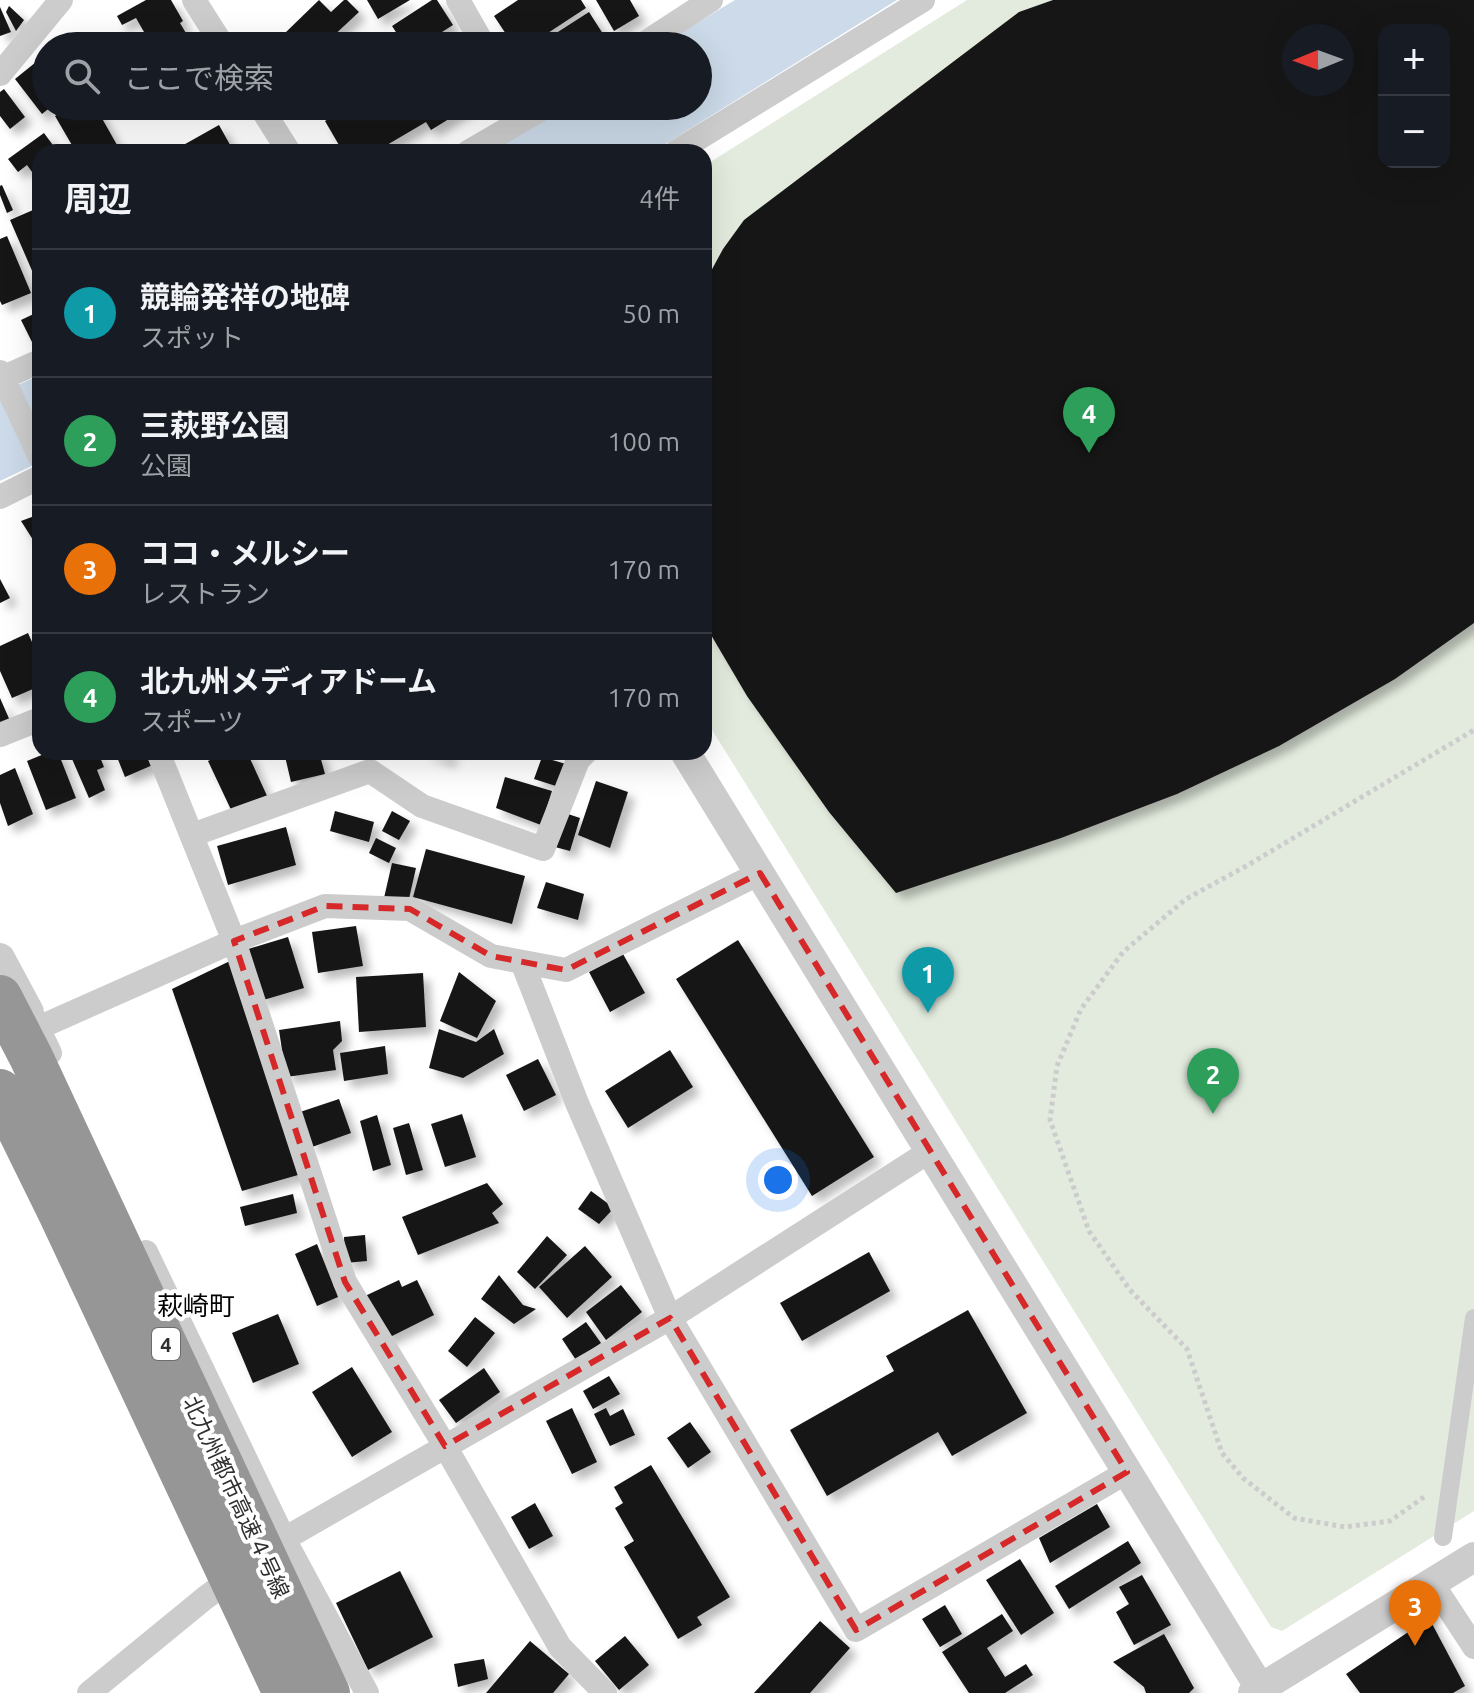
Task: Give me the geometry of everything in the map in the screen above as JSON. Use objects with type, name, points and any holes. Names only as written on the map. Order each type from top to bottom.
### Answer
[{"type":"highway","name":"北九州都市高速４号線","points":[[0,997],[31,1057],[328,1693]]},
{"type":"highway","name":"北九州都市高速４号線","points":[[0,1091],[285,1693]]},
{"type":"street","points":[[35,32],[61,0]]},
{"type":"street","points":[[194,0],[214,32]]},
{"type":"street","points":[[458,0],[476,32]]},
{"type":"street","points":[[662,32],[711,0]]},
{"type":"street","points":[[689,144],[923,0]]},
{"type":"street","points":[[0,74],[32,35]]},
{"type":"street","points":[[269,120],[284,144]]},
{"type":"street","points":[[480,144],[515,120]]},
{"type":"street","points":[[32,364],[1,376],[32,440]]},
{"type":"street","points":[[0,497],[32,481]]},
{"type":"street","points":[[0,735],[32,722]]},
{"type":"street","points":[[161,760],[234,941],[345,1282],[445,1446],[560,1647],[605,1693]]},
{"type":"street","points":[[192,835],[370,771],[422,806],[543,849],[578,760]]},
{"type":"street","points":[[690,760],[1127,1472],[1256,1691],[1474,1557]]},
{"type":"street","points":[[38,1028],[234,941],[325,906],[410,909],[491,956],[566,970],[760,873]]},
{"type":"street","points":[[0,958],[38,1028],[284,1539],[367,1693]]},
{"type":"street","points":[[522,962],[577,1103],[670,1318],[856,1630],[1127,1472]]},
{"type":"street","points":[[89,1693],[205,1598],[284,1539],[670,1318],[930,1151]]},
{"type":"street","points":[[1443,1537],[1474,1318]]},
{"type":"street","points":[[1432,1583],[1474,1647]]},
{"type":"path","points":[[1451,1478],[1390,1521],[1345,1527],[1294,1518],[1243,1478],[1222,1453],[1187,1349],[1130,1290],[1089,1231],[1050,1120],[1057,1066],[1081,1009],[1123,952],[1186,899],[1474,730]]},
{"type":"highlighted area","points":[[760,873],[1127,1472],[856,1630],[670,1318],[445,1446],[345,1282],[234,941],[325,906],[410,909],[491,956],[566,970]]},
{"type":"shaded area","points":[[967,0],[1474,0],[1474,1511],[1282,1631],[1271,1627],[712,730],[712,161]]},
{"type":"water","points":[[735,0],[897,0],[712,115],[712,32],[682,32]]},
{"type":"water","points":[[538,120],[704,120],[666,144],[498,144]]},
{"type":"water","points":[[32,379],[32,466],[0,481],[0,393]]},
{"type":"building","points":[[146,0],[171,0],[185,32],[144,32],[136,18],[122,25],[117,16]]},
{"type":"building","points":[[319,0],[331,12],[347,0],[359,12],[338,32],[286,32]]},
{"type":"building","points":[[367,0],[410,0],[378,19]]},
{"type":"building","points":[[432,0],[437,0],[453,25],[442,32],[396,32],[392,26]]},
{"type":"building","points":[[518,0],[581,0],[586,8],[549,32],[505,32],[494,16]]},
{"type":"building","points":[[596,0],[630,0],[639,16],[614,31]]},
{"type":"building","points":[[1053,0],[1474,0],[1474,623],[1395,679],[1279,746],[1177,794],[1061,838],[896,893],[829,812],[747,696],[712,637],[712,269],[744,220],[1019,12]]},
{"type":"building","points":[[9,6],[24,20],[16,31],[6,12]]},
{"type":"building","points":[[0,7],[11,32],[0,36]]},
{"type":"building","points":[[589,12],[602,32],[558,32]]},
{"type":"building","points":[[32,65],[32,101],[15,79]]},
{"type":"building","points":[[4,89],[25,117],[10,129],[0,116],[0,92]]},
{"type":"building","points":[[57,120],[103,120],[116,144],[71,144]]},
{"type":"building","points":[[447,120],[431,130],[426,122],[389,144],[338,144],[325,121]]},
{"type":"building","points":[[219,125],[230,144],[185,144]]},
{"type":"building","points":[[44,133],[52,144],[32,144],[32,172],[27,165],[18,172],[8,159]]},
{"type":"building","points":[[2,185],[13,210],[7,213],[0,195]]},
{"type":"building","points":[[32,210],[32,271],[10,220]]},
{"type":"building","points":[[7,236],[31,293],[2,305],[0,239]]},
{"type":"building","points":[[32,315],[32,342],[21,320]]},
{"type":"building","points":[[32,517],[32,538],[21,521]]},
{"type":"building","points":[[0,579],[10,598],[0,603]]},
{"type":"building","points":[[28,633],[32,642],[32,689],[12,698],[0,671],[0,646]]},
{"type":"building","points":[[0,698],[11,723],[0,727]]},
{"type":"building","points":[[61,760],[76,798],[46,810],[27,761]]},
{"type":"building","points":[[72,760],[101,760],[104,767],[97,770],[105,790],[89,798]]},
{"type":"building","points":[[118,760],[153,760],[155,764],[125,777]]},
{"type":"building","points":[[251,760],[268,798],[233,814],[208,761]]},
{"type":"building","points":[[286,760],[321,760],[325,774],[291,782]]},
{"type":"building","points":[[541,760],[566,764],[559,787],[534,779]]},
{"type":"building","points":[[15,768],[33,814],[8,826],[0,803],[0,775]]},
{"type":"building","points":[[505,777],[552,791],[541,825],[496,808]]},
{"type":"building","points":[[596,781],[628,792],[610,848],[578,835]]},
{"type":"building","points":[[335,811],[374,822],[369,842],[330,831]]},
{"type":"building","points":[[392,811],[410,821],[399,840],[382,831]]},
{"type":"building","points":[[565,813],[580,818],[570,851],[555,847]]},
{"type":"building","points":[[286,827],[296,865],[228,885],[217,846]]},
{"type":"building","points":[[376,838],[396,848],[389,863],[369,853]]},
{"type":"building","points":[[426,849],[525,876],[512,924],[413,897]]},
{"type":"building","points":[[392,863],[416,868],[408,903],[384,898]]},
{"type":"building","points":[[546,882],[584,894],[578,920],[537,908]]},
{"type":"building","points":[[356,926],[363,966],[318,973],[312,932]]},
{"type":"building","points":[[288,937],[304,988],[260,1001],[245,950]]},
{"type":"building","points":[[738,940],[874,1157],[812,1196],[676,979]]},
{"type":"building","points":[[623,954],[645,993],[610,1012],[589,972]]},
{"type":"building","points":[[234,959],[305,1173],[242,1191],[172,989]]},
{"type":"building","points":[[459,972],[496,1001],[477,1038],[440,1021]]},
{"type":"building","points":[[423,973],[426,1027],[359,1032],[356,977]]},
{"type":"building","points":[[340,1021],[342,1041],[333,1050],[336,1070],[286,1077],[279,1030]]},
{"type":"building","points":[[439,1029],[476,1042],[494,1029],[504,1054],[463,1078],[429,1068]]},
{"type":"building","points":[[385,1046],[388,1074],[344,1081],[340,1053]]},
{"type":"building","points":[[670,1050],[693,1087],[628,1128],[605,1091]]},
{"type":"building","points":[[538,1059],[556,1095],[524,1111],[506,1075]]},
{"type":"building","points":[[339,1099],[351,1133],[312,1147],[300,1112]]},
{"type":"building","points":[[462,1114],[476,1157],[445,1167],[431,1124]]},
{"type":"building","points":[[377,1115],[391,1165],[373,1171],[360,1121]]},
{"type":"building","points":[[409,1123],[423,1170],[406,1175],[393,1128]]},
{"type":"building","points":[[487,1183],[503,1204],[492,1213],[499,1223],[418,1255],[402,1217]]},
{"type":"building","points":[[591,1191],[614,1208],[599,1224],[578,1209]]},
{"type":"building","points":[[293,1194],[297,1213],[245,1226],[240,1207]]},
{"type":"building","points":[[365,1235],[367,1261],[345,1263],[344,1237]]},
{"type":"building","points":[[547,1236],[567,1255],[535,1289],[517,1272]]},
{"type":"building","points":[[317,1244],[338,1297],[317,1306],[295,1254]]},
{"type":"building","points":[[585,1246],[612,1277],[567,1318],[539,1287]]},
{"type":"building","points":[[869,1252],[890,1291],[802,1341],[780,1303]]},
{"type":"building","points":[[499,1275],[523,1305],[536,1309],[514,1324],[481,1299]]},
{"type":"building","points":[[399,1280],[402,1287],[417,1280],[434,1315],[386,1339],[365,1296]]},
{"type":"building","points":[[621,1285],[642,1312],[606,1340],[586,1312]]},
{"type":"building","points":[[968,1310],[1027,1413],[952,1456],[938,1432],[827,1496],[790,1430],[894,1371],[886,1356]]},
{"type":"building","points":[[278,1314],[299,1364],[253,1383],[232,1333]]},
{"type":"building","points":[[475,1317],[495,1333],[467,1367],[448,1351]]},
{"type":"building","points":[[586,1322],[601,1343],[576,1360],[562,1339]]},
{"type":"building","points":[[352,1367],[392,1432],[352,1457],[312,1392]]},
{"type":"building","points":[[484,1368],[500,1392],[456,1423],[439,1400]]},
{"type":"building","points":[[609,1376],[620,1394],[593,1409],[583,1391]]},
{"type":"building","points":[[572,1408],[597,1462],[572,1474],[546,1421]]},
{"type":"building","points":[[606,1408],[610,1416],[623,1409],[635,1435],[610,1446],[594,1414]]},
{"type":"building","points":[[690,1422],[711,1452],[688,1468],[667,1438]]},
{"type":"building","points":[[651,1465],[730,1597],[697,1617],[702,1625],[678,1639],[624,1547],[634,1541],[615,1508],[623,1503],[614,1487]]},
{"type":"building","points":[[535,1503],[553,1536],[529,1549],[511,1517]]},
{"type":"building","points":[[1097,1504],[1110,1527],[1050,1563],[1039,1538]]},
{"type":"building","points":[[1128,1541],[1141,1563],[1069,1609],[1055,1586]]},
{"type":"building","points":[[1020,1559],[1054,1613],[1021,1635],[986,1580]]},
{"type":"building","points":[[400,1571],[433,1637],[368,1670],[336,1603]]},
{"type":"building","points":[[1142,1575],[1171,1625],[1134,1645],[1116,1612],[1129,1604],[1119,1587]]},
{"type":"building","points":[[945,1605],[962,1634],[940,1647],[922,1619]]},
{"type":"building","points":[[1002,1614],[1013,1631],[987,1648],[1005,1677],[1026,1664],[1033,1675],[1005,1693],[969,1693],[942,1652]]},
{"type":"building","points":[[1429,1618],[1465,1686],[1453,1693],[1360,1693],[1346,1674]]},
{"type":"building","points":[[820,1621],[850,1648],[810,1693],[754,1693]]},
{"type":"building","points":[[1164,1634],[1194,1688],[1189,1693],[1146,1693],[1144,1687],[1113,1662]]},
{"type":"building","points":[[625,1636],[649,1665],[619,1690],[595,1661]]},
{"type":"building","points":[[530,1641],[569,1674],[553,1693],[486,1693]]},
{"type":"building","points":[[484,1659],[488,1679],[458,1687],[454,1664]]},
{"type":"place","name":"北九州メディアドーム","points":[[1089,453]]},
{"type":"place","name":"競輪発祥の地碑","points":[[928,1013]]},
{"type":"place","name":"三萩野公園","points":[[1213,1114]]},
{"type":"place","name":"ココ・メルシー","points":[[1415,1646]]},
{"type":"district","name":"萩崎町","points":[[196,1305]]}]
